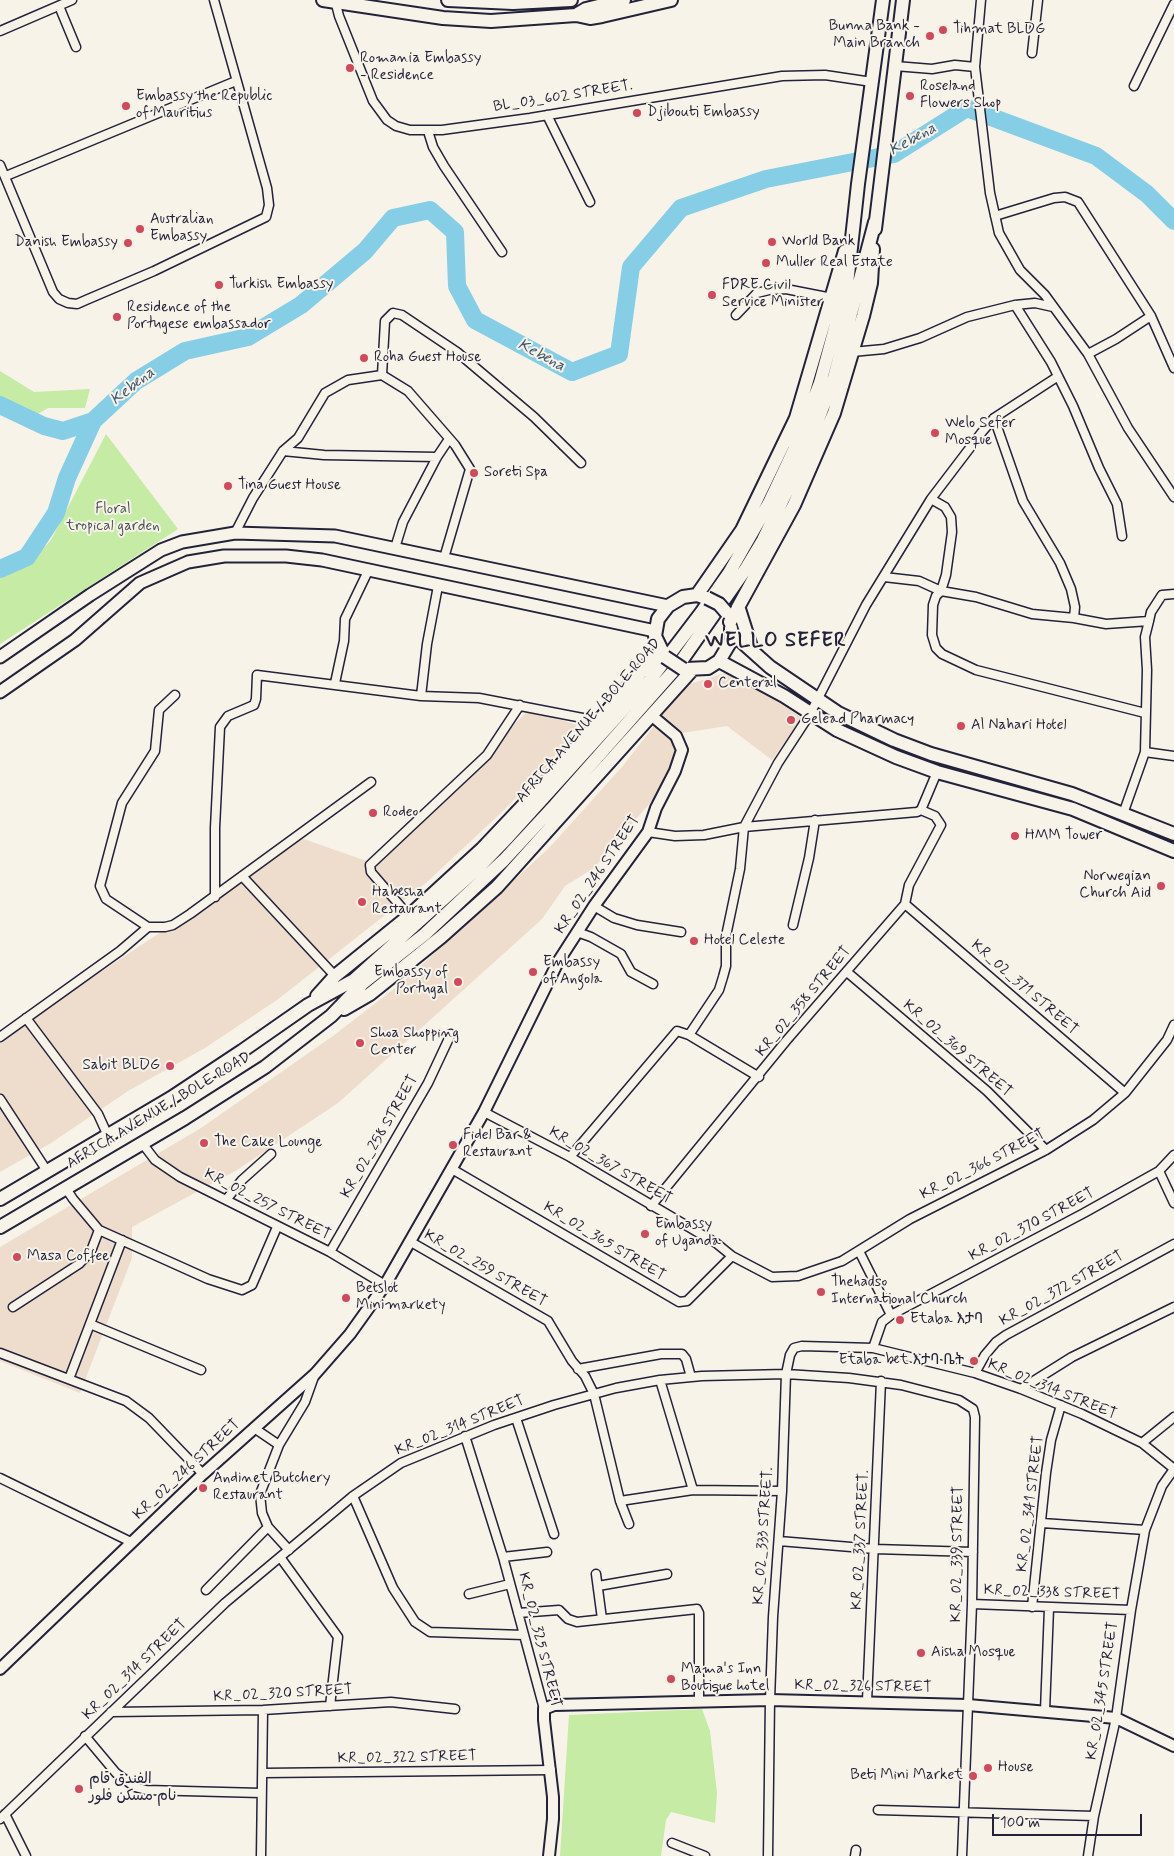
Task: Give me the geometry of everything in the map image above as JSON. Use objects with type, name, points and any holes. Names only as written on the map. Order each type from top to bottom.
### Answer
[{"type":"main road","points":[[453,0],[513,3],[571,0]]},
{"type":"main road","points":[[331,1],[452,19],[515,20],[576,15],[624,0]]},
{"type":"main road","points":[[576,15],[590,18],[671,0]]},
{"type":"main road","name":"AFRICA AVENUE / BOLE ROAD","points":[[0,1199],[108,1136],[242,1052],[308,1005],[354,980],[479,868],[650,680],[729,573],[785,471],[818,390],[847,284],[862,152],[883,0]]},
{"type":"main road","name":"AFRICA AVENUE / BOLE ROAD","points":[[0,1227],[265,1067],[331,1016],[363,984],[425,934],[459,903],[555,805],[677,667],[730,594],[782,503],[815,428],[840,355],[875,222],[886,148],[903,0]]},
{"type":"main road","name":"AFRICA AVENUE / BOLE ROAD","points":[[702,597],[742,530],[796,418],[854,219]]},
{"type":"main road","name":"AFRICA AVENUE / BOLE ROAD","points":[[732,627],[739,609],[794,505],[834,413],[871,283],[875,222]]},
{"type":"main road","points":[[0,657],[90,595],[161,550],[182,542],[235,533],[336,536],[668,606]]},
{"type":"main road","points":[[0,692],[75,640],[140,583],[188,562],[224,556],[286,556],[369,569],[438,586],[655,631]]},
{"type":"main road","points":[[732,627],[731,642],[719,661],[708,668],[688,669],[663,655],[655,631],[658,619],[668,606],[683,598],[702,597],[719,604],[732,627],[752,652],[771,668],[838,713],[894,740],[931,754],[1072,794],[1174,834]]},
{"type":"main road","points":[[739,609],[752,652]]},
{"type":"main road","name":"AFRICA AVENUE / BOLE ROAD","points":[[308,1005],[335,976],[409,916],[482,849],[518,813],[652,659],[663,655]]},
{"type":"main road","points":[[719,661],[784,696],[837,730],[937,772],[1073,809],[1174,851]]},
{"type":"main road","points":[[679,684],[690,676],[720,668],[734,669]]},
{"type":"main road","name":"AFRICA AVENUE / BOLE ROAD","points":[[331,1016],[370,994],[441,937],[497,887],[651,716],[679,684],[688,669]]},
{"type":"street","points":[[0,30],[72,0]]},
{"type":"street","points":[[0,165],[6,176],[28,236],[53,292],[59,299],[77,304],[208,246],[266,217],[269,205],[267,188],[214,0]]},
{"type":"street","points":[[981,0],[975,67],[990,193],[999,233],[1011,257],[1053,307],[1088,354],[1128,428],[1174,497]]},
{"type":"street","points":[[1032,53],[1038,0]]},
{"type":"street","name":"BL_03_602 STREET.","points":[[331,1],[366,87],[380,111],[396,126],[428,131],[547,115],[694,89],[805,74],[872,82]]},
{"type":"street","points":[[1134,86],[1174,4]]},
{"type":"street","points":[[59,6],[76,47]]},
{"type":"street","points":[[895,66],[932,69],[955,64],[975,67]]},
{"type":"street","points":[[6,176],[236,81]]},
{"type":"street","points":[[547,115],[590,202]]},
{"type":"street","points":[[428,131],[433,147],[444,166],[502,252]]},
{"type":"street","points":[[995,216],[1054,198],[1065,197],[1078,202],[1151,316],[1174,368]]},
{"type":"street","points":[[736,315],[748,300],[757,294],[769,290],[786,289],[832,298]]},
{"type":"street","points":[[852,352],[884,349],[920,338],[967,317],[1014,305],[1035,303],[1053,307]]},
{"type":"street","points":[[1014,305],[1032,329],[1073,406],[1099,468],[1117,504],[1122,536]]},
{"type":"street","points":[[382,375],[385,321],[393,313],[402,315],[457,352],[534,417],[581,463]]},
{"type":"street","points":[[1088,354],[1116,339],[1151,316]]},
{"type":"street","points":[[235,533],[253,498],[283,451],[298,438],[325,393],[348,380],[382,375],[408,391],[467,463],[470,473],[444,558]]},
{"type":"street","points":[[689,1035],[719,990],[723,978],[726,966],[726,936],[740,869],[744,827],[778,763],[810,714],[866,605],[931,499],[994,418],[1057,377]]},
{"type":"street","points":[[994,418],[1023,501],[1060,563],[1071,590],[1075,607],[1074,618]]},
{"type":"street","points":[[395,548],[404,522],[436,457],[449,440]]},
{"type":"street","points":[[283,451],[324,455],[436,457]]},
{"type":"street","points":[[931,499],[945,507],[951,517],[952,532],[941,591],[936,596],[934,605],[932,635],[936,648],[942,654],[976,670],[1144,712]]},
{"type":"street","points":[[335,683],[344,641],[345,619],[369,569]]},
{"type":"street","points":[[884,577],[919,581],[941,591],[976,597],[1032,614],[1074,618],[1106,624],[1149,621]]},
{"type":"street","points":[[421,696],[427,644],[438,586]]},
{"type":"street","points":[[1122,814],[1145,752],[1144,712],[1147,670],[1145,637],[1151,612],[1162,595],[1174,594]]},
{"type":"street","points":[[215,896],[220,727],[223,721],[233,714],[254,705],[257,675],[335,683],[421,696],[479,698],[598,721]]},
{"type":"street","points":[[175,695],[159,710],[155,751],[122,803],[100,886],[106,899],[148,927],[173,925],[371,782]]},
{"type":"street","points":[[409,916],[370,872],[370,865],[486,755],[508,727],[520,705]]},
{"type":"street","name":"KR_02_246 STREET","points":[[0,1669],[203,1474],[315,1374],[350,1334],[385,1285],[484,1112],[546,983],[594,906],[648,832],[656,808],[675,771],[682,750],[676,736],[651,716]]},
{"type":"street","points":[[1145,752],[1174,756]]},
{"type":"street","points":[[648,832],[675,836],[704,835],[744,827],[920,810],[937,772]]},
{"type":"street","name":"KR_02_358 STREET","points":[[651,1206],[707,1135],[759,1077],[792,1034],[905,904],[909,885],[941,825],[935,816],[920,810]]},
{"type":"street","points":[[794,925],[809,858],[815,820]]},
{"type":"street","points":[[242,876],[335,976]]},
{"type":"street","name":"KR_02_371 STREET","points":[[905,904],[1125,1093]]},
{"type":"street","points":[[594,906],[614,918],[637,925],[681,932]]},
{"type":"street","points":[[0,1037],[120,951],[148,927]]},
{"type":"street","points":[[577,932],[592,936],[621,954],[631,972],[653,984]]},
{"type":"street","name":"KR_02_369 STREET","points":[[847,972],[987,1091],[1046,1150]]},
{"type":"street","points":[[26,1018],[98,1114],[108,1136]]},
{"type":"street","name":"KR_02_366 STREET","points":[[772,1277],[798,1276],[822,1269],[859,1252],[910,1219],[1046,1150],[1093,1120],[1125,1093],[1166,1040],[1174,1026]]},
{"type":"street","points":[[570,1157],[674,1033],[682,1031],[759,1077]]},
{"type":"street","name":"KR_02_258 STREET","points":[[330,1252],[428,1083],[451,1034]]},
{"type":"street","points":[[0,1099],[47,1171]]},
{"type":"street","name":"KR_02_367 STREET","points":[[484,1112],[570,1157],[716,1243],[732,1256],[772,1277]]},
{"type":"street","name":"KR_02_257 STREET","points":[[142,1143],[155,1160],[180,1177],[278,1228],[330,1252],[385,1285]]},
{"type":"street","points":[[226,1200],[248,1174],[272,1154]]},
{"type":"street","name":"KR_02_370 STREET","points":[[891,1315],[1036,1240],[1159,1171],[1174,1154]]},
{"type":"street","name":"KR_02_365 STREET","points":[[452,1168],[679,1302],[687,1300],[732,1256]]},
{"type":"street","points":[[1159,1171],[1174,1203]]},
{"type":"street","points":[[65,1187],[72,1199],[99,1230],[208,1280],[242,1290],[252,1285],[278,1228]]},
{"type":"street","points":[[13,1306],[79,1264],[91,1251],[99,1230]]},
{"type":"street","points":[[69,1379],[122,1240]]},
{"type":"street","name":"KR_02_259 STREET","points":[[411,1242],[548,1321],[578,1369],[585,1376],[594,1394],[620,1501],[629,1524]]},
{"type":"street","name":"KR_02_372 STREET","points":[[975,1373],[985,1355],[996,1342],[1006,1335],[1174,1244]]},
{"type":"street","points":[[859,1252],[891,1315],[882,1322],[872,1348]]},
{"type":"street","points":[[1021,1389],[1072,1357],[1174,1307]]},
{"type":"street","points":[[90,1324],[202,1370]]},
{"type":"street","name":"KR_02_314 STREET","points":[[786,1374],[790,1355],[794,1348],[802,1346],[872,1348],[975,1373],[1021,1389],[1061,1405],[1142,1443],[1174,1468]]},
{"type":"street","points":[[0,1353],[126,1401],[149,1418],[203,1474]]},
{"type":"street","points":[[578,1369],[661,1354],[682,1354],[691,1377]]},
{"type":"street","points":[[289,1550],[268,1527],[262,1512],[260,1494],[279,1445],[305,1402],[315,1374]]},
{"type":"street","name":"KR_02_314 STREET","points":[[3,1816],[225,1603],[353,1496],[400,1463],[516,1418],[594,1394],[660,1380],[691,1377],[786,1374],[881,1381],[915,1388],[968,1404]]},
{"type":"street","name":"KR_02_333 STREET.","points":[[768,1856],[770,1700],[782,1491],[786,1374]]},
{"type":"street","points":[[660,1380],[693,1490]]},
{"type":"street","name":"KR_02_337 STREET.","points":[[867,1701],[881,1381]]},
{"type":"street","name":"KR_02_339 STREET","points":[[962,1856],[962,1812],[972,1604],[975,1417],[973,1409],[968,1404]]},
{"type":"street","name":"KR_02_341 STREET","points":[[1032,1607],[1051,1440],[1061,1405]]},
{"type":"street","points":[[1142,1443],[1174,1416]]},
{"type":"street","points":[[516,1418],[554,1534]]},
{"type":"street","points":[[254,1428],[279,1445]]},
{"type":"street","name":"KR_02_325 STREET","points":[[466,1436],[503,1557],[544,1709],[551,1770],[553,1819],[549,1856]]},
{"type":"street","name":"KR_02_345 STREET","points":[[1088,1856],[1094,1816],[1116,1718],[1130,1610],[1145,1530],[1162,1486],[1174,1468]]},
{"type":"street","points":[[0,1478],[132,1542]]},
{"type":"street","points":[[620,1501],[693,1490],[782,1491]]},
{"type":"street","points":[[353,1496],[393,1588],[415,1622],[430,1632],[524,1635]]},
{"type":"street","points":[[1042,1523],[1145,1530]]},
{"type":"street","points":[[206,1590],[268,1527]]},
{"type":"street","points":[[779,1541],[875,1549],[972,1552]]},
{"type":"street","points":[[503,1557],[547,1552]]},
{"type":"street","points":[[280,1558],[338,1637],[330,1706]]},
{"type":"street","points":[[596,1574],[602,1620]]},
{"type":"street","points":[[598,1586],[668,1574]]},
{"type":"street","points":[[469,1594],[510,1584]]},
{"type":"street","name":"KR_02_338 STREET","points":[[972,1604],[1130,1610]]},
{"type":"street","points":[[1045,1711],[1049,1608]]},
{"type":"street","points":[[518,1613],[554,1609],[562,1612],[572,1622],[696,1609],[699,1613],[699,1701]]},
{"type":"street","name":"KR_02_326 STREET","points":[[544,1709],[554,1705],[770,1700],[968,1705],[1116,1718],[1174,1746]]},
{"type":"street","name":"KR_02_320 STREET","points":[[111,1712],[263,1710],[391,1702],[455,1709]]},
{"type":"street","points":[[261,1856],[263,1710]]},
{"type":"street","points":[[85,1736],[116,1773],[135,1787],[146,1790],[261,1793]]},
{"type":"street","name":"KR_02_322 STREET","points":[[263,1773],[551,1770]]},
{"type":"street","points":[[878,1810],[1094,1816]]},
{"type":"street","points":[[3,1816],[26,1856]]},
{"type":"street","points":[[672,1843],[701,1855]]},
{"type":"shaded area","points":[[732,671],[802,718],[772,760],[727,726],[682,733],[662,789],[594,868],[565,886],[542,919],[338,1103],[237,1170],[132,1227],[132,1258],[80,1393],[0,1361],[0,1247],[201,1128],[333,1036],[403,982],[549,848],[622,767],[686,685]]},
{"type":"shaded area","points":[[529,710],[577,725],[548,765],[503,811],[427,882],[277,1000],[205,1048],[128,1091],[51,1143],[0,1172],[0,1039],[158,934],[298,837],[378,865],[484,753]]},
{"type":"green space","points":[[0,371],[34,392],[90,389],[85,408],[48,408],[36,415],[0,399]]},
{"type":"green space","name":"Floral tropical garden","points":[[106,434],[178,529],[0,644],[0,578],[30,563],[51,540]]},
{"type":"green space","points":[[702,1709],[710,1731],[717,1793],[715,1823],[671,1812],[666,1820],[661,1856],[560,1856],[569,1715]]},
{"type":"waterway","name":"Kebena","points":[[0,405],[44,426],[63,431],[93,421],[136,381],[185,351],[248,337],[301,305],[365,251],[393,218],[430,210],[455,232],[457,286],[475,320],[572,372],[619,354],[631,267],[681,208],[766,179],[894,154],[967,108],[1096,156],[1147,194],[1174,221]]},
{"type":"waterway","points":[[0,569],[27,557],[56,513],[67,478],[93,421]]},
{"type":"place","name":"Tihmat BLDG","points":[[943,30]]},
{"type":"place","name":"Bunna Bank - Main Branch","points":[[930,36]]},
{"type":"place","name":"Romania Embassy - Residence","points":[[350,68]]},
{"type":"place","name":"Roseland Flowers Shop","points":[[910,96]]},
{"type":"place","name":"Embassy the Republic of Mauritius","points":[[126,106]]},
{"type":"place","name":"Djibouti Embassy","points":[[637,113]]},
{"type":"place","name":"Australian Embassy","points":[[140,229]]},
{"type":"place","name":"World Bank","points":[[772,242]]},
{"type":"place","name":"Danish Embassy","points":[[128,243]]},
{"type":"place","name":"Muller Real Estate","points":[[766,263]]},
{"type":"place","name":"Turkish Embassy","points":[[219,285]]},
{"type":"place","name":"FDRE Civil Service Minister","points":[[712,295]]},
{"type":"place","name":"Residence of the Portugese embassador","points":[[117,317]]},
{"type":"place","name":"Roha Guest House","points":[[364,358]]},
{"type":"place","name":"Welo Sefer Mosque","points":[[935,433]]},
{"type":"place","name":"Soreti Spa","points":[[474,473]]},
{"type":"place","name":"Tina Guest House","points":[[228,486]]},
{"type":"place","name":"Centeral","points":[[708,684]]},
{"type":"place","name":"Gelead Pharmacy","points":[[791,720]]},
{"type":"place","name":"Al Nahari Hotel","points":[[961,726]]},
{"type":"place","name":"Rodeo","points":[[373,813]]},
{"type":"place","name":"HMM Tower","points":[[1015,836]]},
{"type":"place","name":"Norwegian Church Aid","points":[[1161,886]]},
{"type":"place","name":"Habesha Restaurant","points":[[362,902]]},
{"type":"place","name":"Hotel Celeste","points":[[694,941]]},
{"type":"place","name":"Embassy of Angola","points":[[533,972]]},
{"type":"place","name":"Embassy of Portugal","points":[[458,982]]},
{"type":"place","name":"Shoa Shopping Center","points":[[360,1043]]},
{"type":"place","name":"Sabit BLDG","points":[[170,1066]]},
{"type":"place","name":"The Cake Lounge","points":[[204,1143]]},
{"type":"place","name":"Fidel Bar & Restaurant","points":[[453,1145]]},
{"type":"place","name":"Embassy of Uganda","points":[[645,1234]]},
{"type":"place","name":"Masa Coffee","points":[[17,1257]]},
{"type":"place","name":"Thehadso International Church","points":[[821,1292]]},
{"type":"place","name":"Betslot Minimarkety","points":[[346,1298]]},
{"type":"place","name":"Etaba እታባ","points":[[900,1320]]},
{"type":"place","name":"Etaba bet እታባ ቤት","points":[[974,1361]]},
{"type":"place","name":"Andinet Butchery Restaurant","points":[[203,1488]]},
{"type":"place","name":"Aisha Mosque","points":[[921,1653]]},
{"type":"place","name":"Mama's Inn Boutique hotel","points":[[671,1679]]},
{"type":"place","name":"House","points":[[988,1768]]},
{"type":"place","name":"Beti Mini Market","points":[[973,1776]]},
{"type":"place","name":"الفندق قام نام مسكن فلور","points":[[79,1789]]},
{"type":"district","name":"WELLO SEFER","points":[[776,642]]}]
